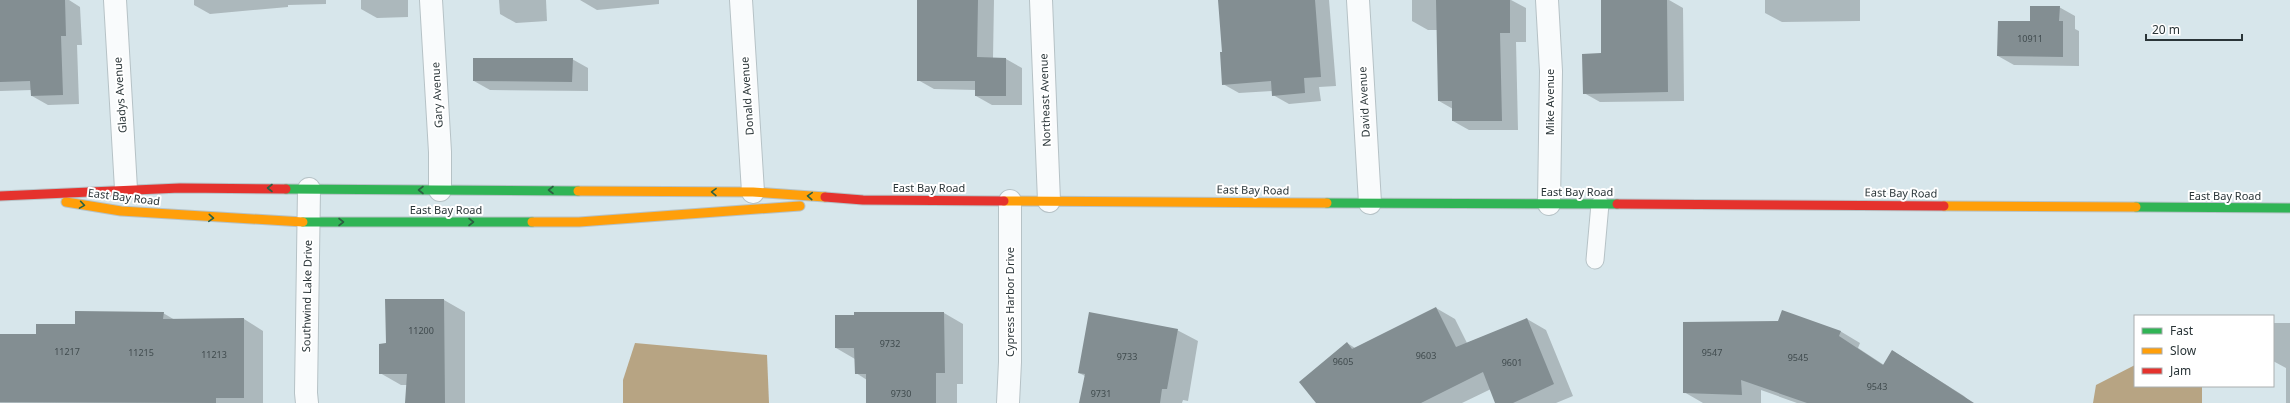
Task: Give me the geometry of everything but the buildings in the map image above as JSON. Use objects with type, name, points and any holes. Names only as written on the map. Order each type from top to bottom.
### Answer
[{"type":"street","name":"Gladys Avenue","points":[[115,0],[126,189]]},
{"type":"street","name":"Gary Avenue","points":[[432,0],[440,152],[440,190]]},
{"type":"street","name":"Donald Avenue","points":[[741,0],[753,192]]},
{"type":"street","name":"Northeast Avenue","points":[[1041,0],[1049,201]]},
{"type":"street","name":"David Avenue","points":[[1358,0],[1370,204]]},
{"type":"street","name":"Mike Avenue","points":[[1547,0],[1550,71],[1549,204]]},
{"type":"street","name":"East Bay Road","points":[[0,196],[30,196],[126,189],[309,189],[753,192],[863,200],[1370,204],[1808,204],[2290,208]]},
{"type":"street","name":"Southwind Lake Drive","points":[[307,403],[309,189]]},
{"type":"street","name":"East Bay Road","points":[[30,196],[121,211],[308,222],[579,222],[757,210],[863,200]]},
{"type":"street","name":"Cypress Harbor Drive","points":[[1008,403],[1010,362],[1010,201]]},
{"type":"lane","points":[[1595,260],[1600,204]]},
{"type":"shaded area","points":[[635,343],[767,355],[769,403],[623,403],[623,380]]},
{"type":"shaded area","points":[[2134,366],[2134,387],[2202,387],[2202,403],[2093,403],[2096,385]]},
{"type":"traffic: fast","points":[[286,189],[578,191]]},
{"type":"traffic: fast","points":[[1327,203],[1617,204]]},
{"type":"traffic: fast","points":[[2136,207],[2290,208]]},
{"type":"traffic: fast","points":[[303,222],[532,222]]},
{"type":"traffic: slow","points":[[578,191],[753,192],[825,197]]},
{"type":"traffic: slow","points":[[1004,201],[1327,203]]},
{"type":"traffic: slow","points":[[66,202],[121,211],[303,222]]},
{"type":"traffic: slow","points":[[532,222],[579,222],[800,206]]},
{"type":"traffic: slow","points":[[1944,206],[2136,207]]},
{"type":"traffic: jam","points":[[0,196],[180,188],[286,189]]},
{"type":"traffic: jam","points":[[825,197],[863,200],[1004,201]]},
{"type":"traffic: jam","points":[[1617,204],[1944,206]]}]
